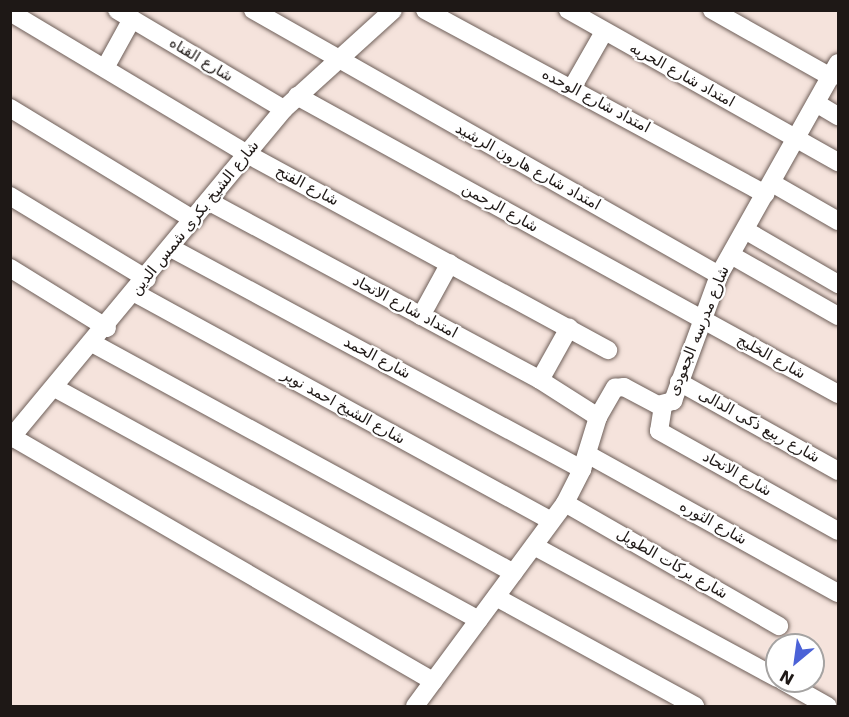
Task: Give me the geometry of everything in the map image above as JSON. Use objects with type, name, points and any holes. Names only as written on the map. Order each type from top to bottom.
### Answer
[{"type":"street","name":"امتداد شارع هارون الرشيد","points":[[253,10],[337,60],[719,275]]},
{"type":"street","name":"شارع الشيخ بكرى شمس الدين","points":[[11,438],[94,344],[290,103],[393,10]]},
{"type":"street","name":"امتداد شارع الوحده","points":[[425,10],[572,88],[769,188],[838,220]]},
{"type":"street","name":"امتداد شارع الحريه","points":[[568,10],[838,162]]},
{"type":"street","points":[[712,10],[835,70]]},
{"type":"street","name":"شارع الفتح","points":[[10,12],[247,154],[608,350]]},
{"type":"street","points":[[105,68],[125,15]]},
{"type":"street","name":"شارع القناه","points":[[125,15],[290,103]]},
{"type":"street","points":[[572,88],[604,32]]},
{"type":"street","name":"شارع مدرسه الجعودى","points":[[415,706],[565,503],[585,462],[598,417],[619,386],[663,406],[673,401],[719,275],[835,70]]},
{"type":"street","name":"شارع الرحمن","points":[[290,103],[703,320]]},
{"type":"street","points":[[816,103],[838,116]]},
{"type":"street","points":[[10,108],[194,220]]},
{"type":"street","points":[[10,196],[147,279]]},
{"type":"street","name":"امتداد شارع الاتحاد","points":[[208,201],[540,380],[598,417]]},
{"type":"street","points":[[745,231],[838,284]]},
{"type":"street","name":"شارع الحمد","points":[[171,248],[585,462]]},
{"type":"street","points":[[731,255],[838,316]]},
{"type":"street","points":[[421,315],[450,263]]},
{"type":"street","points":[[10,268],[107,328]]},
{"type":"street","name":"شارع الشيخ احمد نوير","points":[[135,293],[551,521]]},
{"type":"street","name":"شارع الخليج","points":[[703,320],[838,394]]},
{"type":"street","points":[[540,380],[569,328]]},
{"type":"street","points":[[94,344],[514,573]]},
{"type":"street","name":"شارع ربيع ذكى الدالى","points":[[679,382],[838,471]]},
{"type":"street","points":[[55,388],[479,620]]},
{"type":"street","name":"شارع الاتحاد","points":[[663,406],[659,431],[838,531]]},
{"type":"street","points":[[11,438],[433,681]]},
{"type":"street","name":"شارع الثوره","points":[[585,462],[838,592]]},
{"type":"street","name":"شارع بركات الطويل","points":[[565,503],[779,626]]},
{"type":"street","points":[[534,546],[765,671]]},
{"type":"street","points":[[496,597],[695,706]]},
{"type":"street","points":[[804,693],[827,706]]}]
